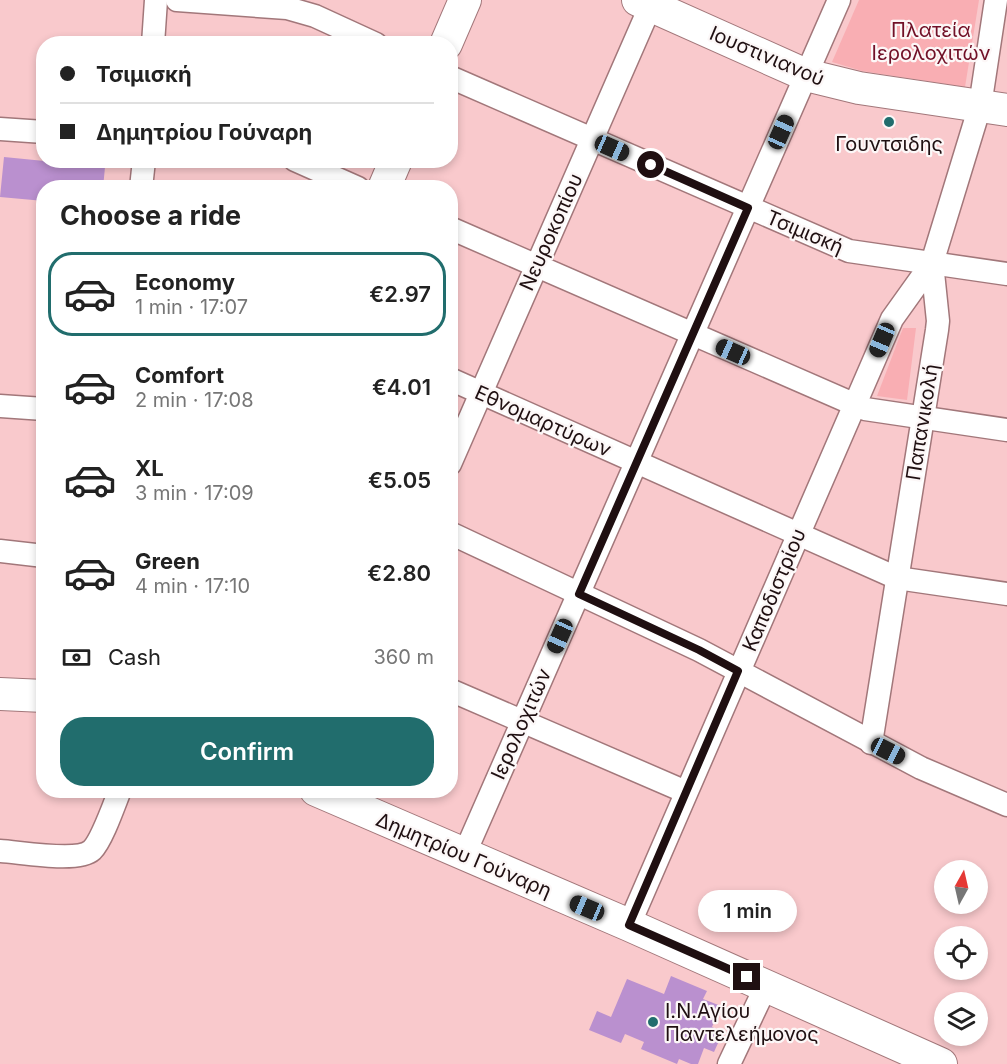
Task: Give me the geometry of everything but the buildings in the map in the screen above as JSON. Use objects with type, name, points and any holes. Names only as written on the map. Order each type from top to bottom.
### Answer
[{"type":"main road","points":[[450,36],[465,0]]},
{"type":"main road","name":"Ιουστινιανού","points":[[648,2],[806,75],[859,88],[993,108]]},
{"type":"main road","points":[[0,694],[36,696]]},
{"type":"main road","name":"Δημητρίου Γούναρη","points":[[334,798],[629,925],[941,1064]]},
{"type":"street","points":[[154,36],[156,0]]},
{"type":"street","points":[[177,0],[287,8],[304,12],[358,36]]},
{"type":"street","name":"Ιερολοχιτών","points":[[464,855],[839,0]]},
{"type":"street","points":[[993,108],[996,0]]},
{"type":"street","name":"Νευροκοπίου","points":[[458,446],[592,139],[648,2]]},
{"type":"street","name":"Τσιμισκή","points":[[458,80],[849,251],[1007,274]]},
{"type":"street","name":"Παπανικολή","points":[[871,742],[938,321],[932,263],[993,108]]},
{"type":"street","points":[[0,129],[36,131]]},
{"type":"street","points":[[313,168],[340,180]]},
{"type":"street","points":[[458,232],[865,409],[1007,430]]},
{"type":"street","name":"Καποδιστρίου","points":[[629,925],[892,319],[932,263]]},
{"type":"street","name":"Εθνομαρτύρων","points":[[458,383],[897,578],[1007,594]]},
{"type":"street","points":[[0,406],[36,408]]},
{"type":"street","points":[[458,537],[699,650],[921,768],[1007,805]]},
{"type":"street","points":[[0,551],[36,555]]},
{"type":"street","points":[[458,693],[686,792]]},
{"type":"street","points":[[0,851],[70,856],[87,853],[97,843],[117,798]]},
{"type":"street","points":[[729,1064],[766,986]]},
{"type":"green space","name":"Πλατεία Ιερολοχιτών","points":[[859,0],[979,0],[965,87],[862,71],[832,62]]},
{"type":"green space","points":[[903,328],[916,328],[907,400],[877,396]]},
{"type":"place","name":"Γουντσιδης","points":[[889,122]]},
{"type":"place","name":"Ι.Ν.Αγίου Παντελεήμονος","points":[[653,1022]]},
{"type":"route","points":[[651,165],[748,208],[579,594],[699,650],[738,671],[629,925],[747,977]]}]
